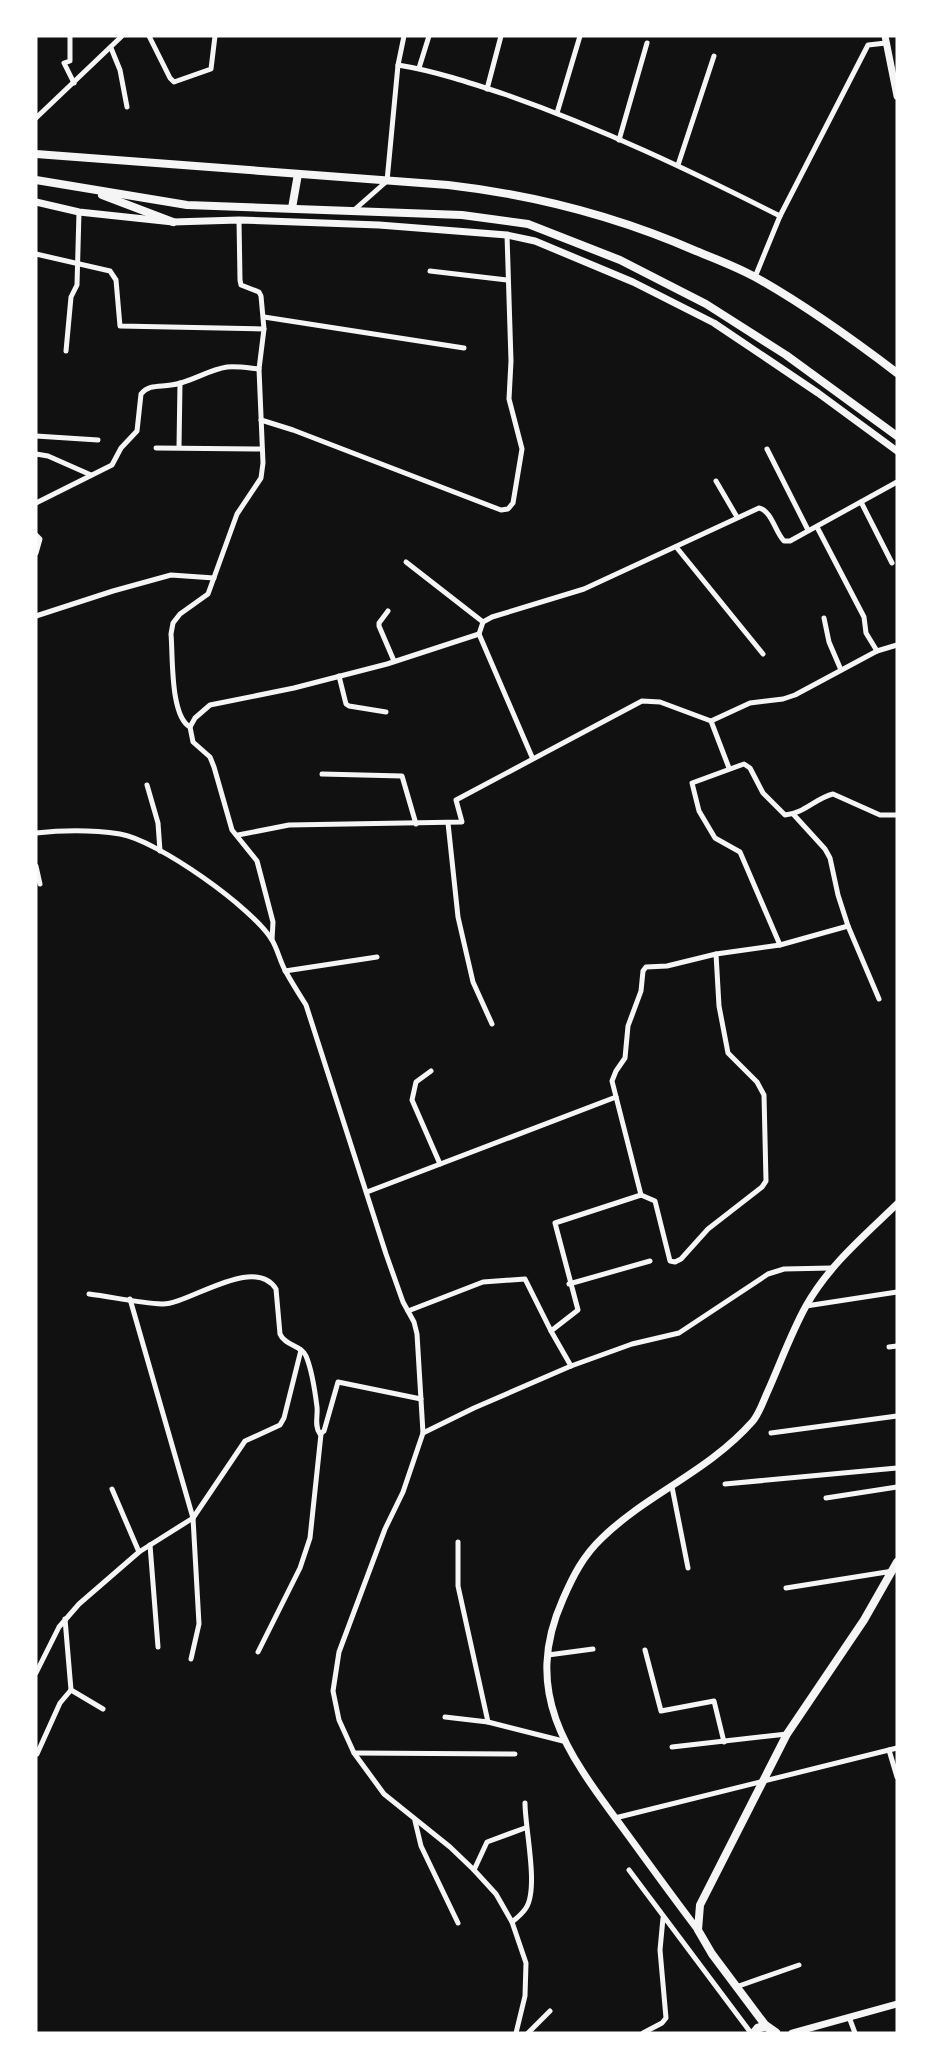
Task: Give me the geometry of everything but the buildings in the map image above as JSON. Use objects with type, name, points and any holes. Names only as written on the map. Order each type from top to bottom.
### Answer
[{"type":"main road","points":[[36,154],[500,191],[554,202],[631,224],[755,277],[841,330],[897,372]]},
{"type":"main road","points":[[292,208],[298,174]]},
{"type":"main road","points":[[36,180],[187,205],[462,215],[512,221],[543,229],[612,256],[706,304],[786,355],[897,436]]},
{"type":"main road","points":[[86,189],[173,222]]},
{"type":"main road","points":[[776,2033],[766,2026],[736,1987],[698,1930],[700,1905],[787,1734],[859,1628],[897,1562]]},
{"type":"main road","points":[[752,2033],[758,2028],[766,2026]]},
{"type":"street","points":[[70,36],[70,61],[64,63],[74,83]]},
{"type":"street","points":[[36,118],[122,36]]},
{"type":"street","points":[[149,36],[170,78],[174,82],[211,69],[215,36]]},
{"type":"street","points":[[352,211],[387,181],[398,65],[404,36]]},
{"type":"street","points":[[419,68],[429,36]]},
{"type":"street","points":[[487,88],[501,36]]},
{"type":"street","points":[[557,113],[580,36]]},
{"type":"street","points":[[755,277],[780,216],[868,45],[885,40],[893,63],[897,96]]},
{"type":"street","points":[[619,140],[647,43]]},
{"type":"street","points":[[111,48],[120,70],[127,107]]},
{"type":"street","points":[[678,165],[714,56]]},
{"type":"street","points":[[398,65],[419,68],[487,88],[557,113],[678,165],[780,216]]},
{"type":"street","points":[[36,202],[79,212],[173,222],[240,220],[379,225],[507,235],[535,242],[563,251],[633,282],[714,323],[810,388],[897,451]]},
{"type":"street","points":[[66,351],[71,296],[77,285],[79,212]]},
{"type":"street","points":[[190,727],[184,724],[178,709],[171,634],[173,623],[180,614],[208,594],[237,514],[261,478],[262,449],[259,369],[264,317],[259,292],[241,285],[240,220]]},
{"type":"street","points":[[261,420],[292,430],[501,510],[508,509],[513,503],[522,448],[509,399],[511,361],[507,235]]},
{"type":"street","points":[[36,254],[79,262],[110,271],[114,275],[120,326],[264,329]]},
{"type":"street","points":[[430,271],[507,280]]},
{"type":"street","points":[[264,317],[464,348]]},
{"type":"street","points":[[36,503],[112,466],[121,448],[137,431],[141,394],[144,390],[150,387],[180,383],[211,371],[229,367],[259,369]]},
{"type":"street","points":[[179,447],[180,383]]},
{"type":"street","points":[[36,436],[98,440]]},
{"type":"street","points":[[156,448],[262,449]]},
{"type":"street","points":[[767,449],[808,530]]},
{"type":"street","points":[[36,454],[48,456],[91,475]]},
{"type":"street","points":[[716,481],[737,517]]},
{"type":"street","points":[[532,757],[479,634],[482,622],[492,617],[584,589],[677,548],[737,517],[760,508],[764,509],[784,541],[790,541],[897,482]]},
{"type":"street","points":[[861,502],[892,563]]},
{"type":"street","points":[[817,527],[864,617],[866,633],[877,651]]},
{"type":"street","points":[[36,536],[40,539],[40,544],[36,553]]},
{"type":"street","points":[[677,548],[763,654]]},
{"type":"street","points":[[406,562],[482,622]]},
{"type":"street","points":[[36,616],[113,590],[171,575],[214,578]]},
{"type":"street","points":[[388,611],[379,623],[379,626],[394,661]]},
{"type":"street","points":[[824,618],[829,642],[841,670]]},
{"type":"street","points":[[272,940],[273,922],[257,861],[238,835],[232,830],[210,758],[193,742],[190,727],[195,718],[210,705],[294,688],[394,661],[479,634]]},
{"type":"street","points":[[238,835],[289,825],[462,822],[456,800],[532,757],[642,701],[660,702],[710,721],[750,703],[783,699],[795,695],[877,651],[897,646]]},
{"type":"street","points":[[339,676],[346,704],[386,712]]},
{"type":"street","points":[[710,721],[729,768]]},
{"type":"street","points":[[780,945],[740,852],[715,838],[699,811],[692,783],[744,764],[750,768],[763,793],[786,816],[794,815],[833,794],[880,815],[897,815]]},
{"type":"street","points":[[322,774],[402,776],[416,824]]},
{"type":"street","points":[[147,785],[158,823],[160,851]]},
{"type":"street","points":[[794,815],[825,849],[830,858],[838,895],[848,926],[879,999]]},
{"type":"street","points":[[448,823],[458,917],[473,982],[492,1024]]},
{"type":"street","points":[[36,834],[85,831],[122,834],[160,851],[210,881],[260,926],[272,940],[285,971],[306,1005],[389,1262],[414,1322],[417,1334],[423,1433],[403,1492],[385,1529],[338,1652],[333,1691],[339,1720],[354,1753],[384,1794],[474,1870],[496,1894],[512,1922],[526,1963],[525,1996],[516,2033]]},
{"type":"street","points":[[36,866],[40,884]]},
{"type":"street","points":[[641,1195],[612,1081],[625,1058],[628,1026],[641,991],[643,971],[646,967],[667,966],[716,954],[780,945],[848,926]]},
{"type":"street","points":[[552,1331],[578,1310],[569,1284],[555,1223],[641,1195],[654,1201],[670,1260],[675,1262],[681,1259],[708,1229],[762,1187],[766,1181],[764,1095],[756,1082],[728,1053],[718,997],[716,954]]},
{"type":"street","points":[[285,971],[378,957]]},
{"type":"street","points":[[431,1072],[416,1082],[412,1100],[440,1164]]},
{"type":"street","points":[[367,1192],[616,1097]]},
{"type":"street","points":[[698,1930],[585,1778],[563,1741],[552,1710],[547,1685],[548,1655],[554,1619],[578,1565],[614,1528],[712,1460],[754,1420],[806,1306],[831,1268],[897,1204]]},
{"type":"street","points":[[569,1284],[650,1261]]},
{"type":"street","points":[[423,1433],[474,1408],[571,1366],[632,1344],[679,1333],[776,1270],[831,1268]]},
{"type":"street","points":[[89,1294],[163,1304],[237,1279],[264,1278],[273,1283],[276,1288],[282,1340],[301,1350],[307,1358],[317,1409],[317,1430],[321,1434]]},
{"type":"street","points":[[408,1311],[483,1282],[525,1278],[571,1366]]},
{"type":"street","points":[[806,1306],[897,1292]]},
{"type":"street","points":[[130,1299],[193,1518],[199,1624],[191,1659]]},
{"type":"street","points":[[888,1347],[897,1346]]},
{"type":"street","points":[[36,1673],[59,1627],[79,1604],[139,1552],[193,1518],[245,1441],[280,1425],[284,1418],[301,1350]]},
{"type":"street","points":[[258,1652],[300,1568],[310,1538],[321,1434],[324,1431],[338,1382],[421,1399]]},
{"type":"street","points":[[771,1433],[897,1416]]},
{"type":"street","points":[[725,1484],[897,1468]]},
{"type":"street","points":[[672,1487],[688,1568]]},
{"type":"street","points":[[826,1498],[897,1487]]},
{"type":"street","points":[[112,1489],[139,1552]]},
{"type":"street","points":[[458,1542],[458,1586],[488,1722]]},
{"type":"street","points":[[150,1545],[158,1647]]},
{"type":"street","points":[[786,1588],[893,1571]]},
{"type":"street","points":[[37,1754],[42,1739],[60,1703],[71,1690],[65,1619]]},
{"type":"street","points":[[548,1655],[593,1649]]},
{"type":"street","points":[[645,1650],[661,1711],[714,1701],[724,1742]]},
{"type":"street","points":[[71,1690],[103,1709]]},
{"type":"street","points":[[445,1717],[488,1722],[563,1741]]},
{"type":"street","points":[[672,1747],[787,1734]]},
{"type":"street","points":[[615,1818],[897,1748]]},
{"type":"street","points":[[889,1750],[897,1777]]},
{"type":"street","points":[[354,1753],[515,1754]]},
{"type":"street","points":[[512,1922],[527,1908],[533,1884],[525,1828],[525,1803]]},
{"type":"street","points":[[415,1820],[421,1846],[458,1923]]},
{"type":"street","points":[[474,1870],[487,1842],[525,1828]]},
{"type":"street","points":[[629,1870],[752,2033]]},
{"type":"street","points":[[643,2033],[662,2024],[666,2018],[660,1950],[663,1917]]},
{"type":"street","points":[[736,1987],[799,1965]]},
{"type":"street","points":[[792,2033],[897,2004]]},
{"type":"street","points":[[528,2033],[550,2011]]},
{"type":"street","points":[[850,2017],[855,2033]]}]
